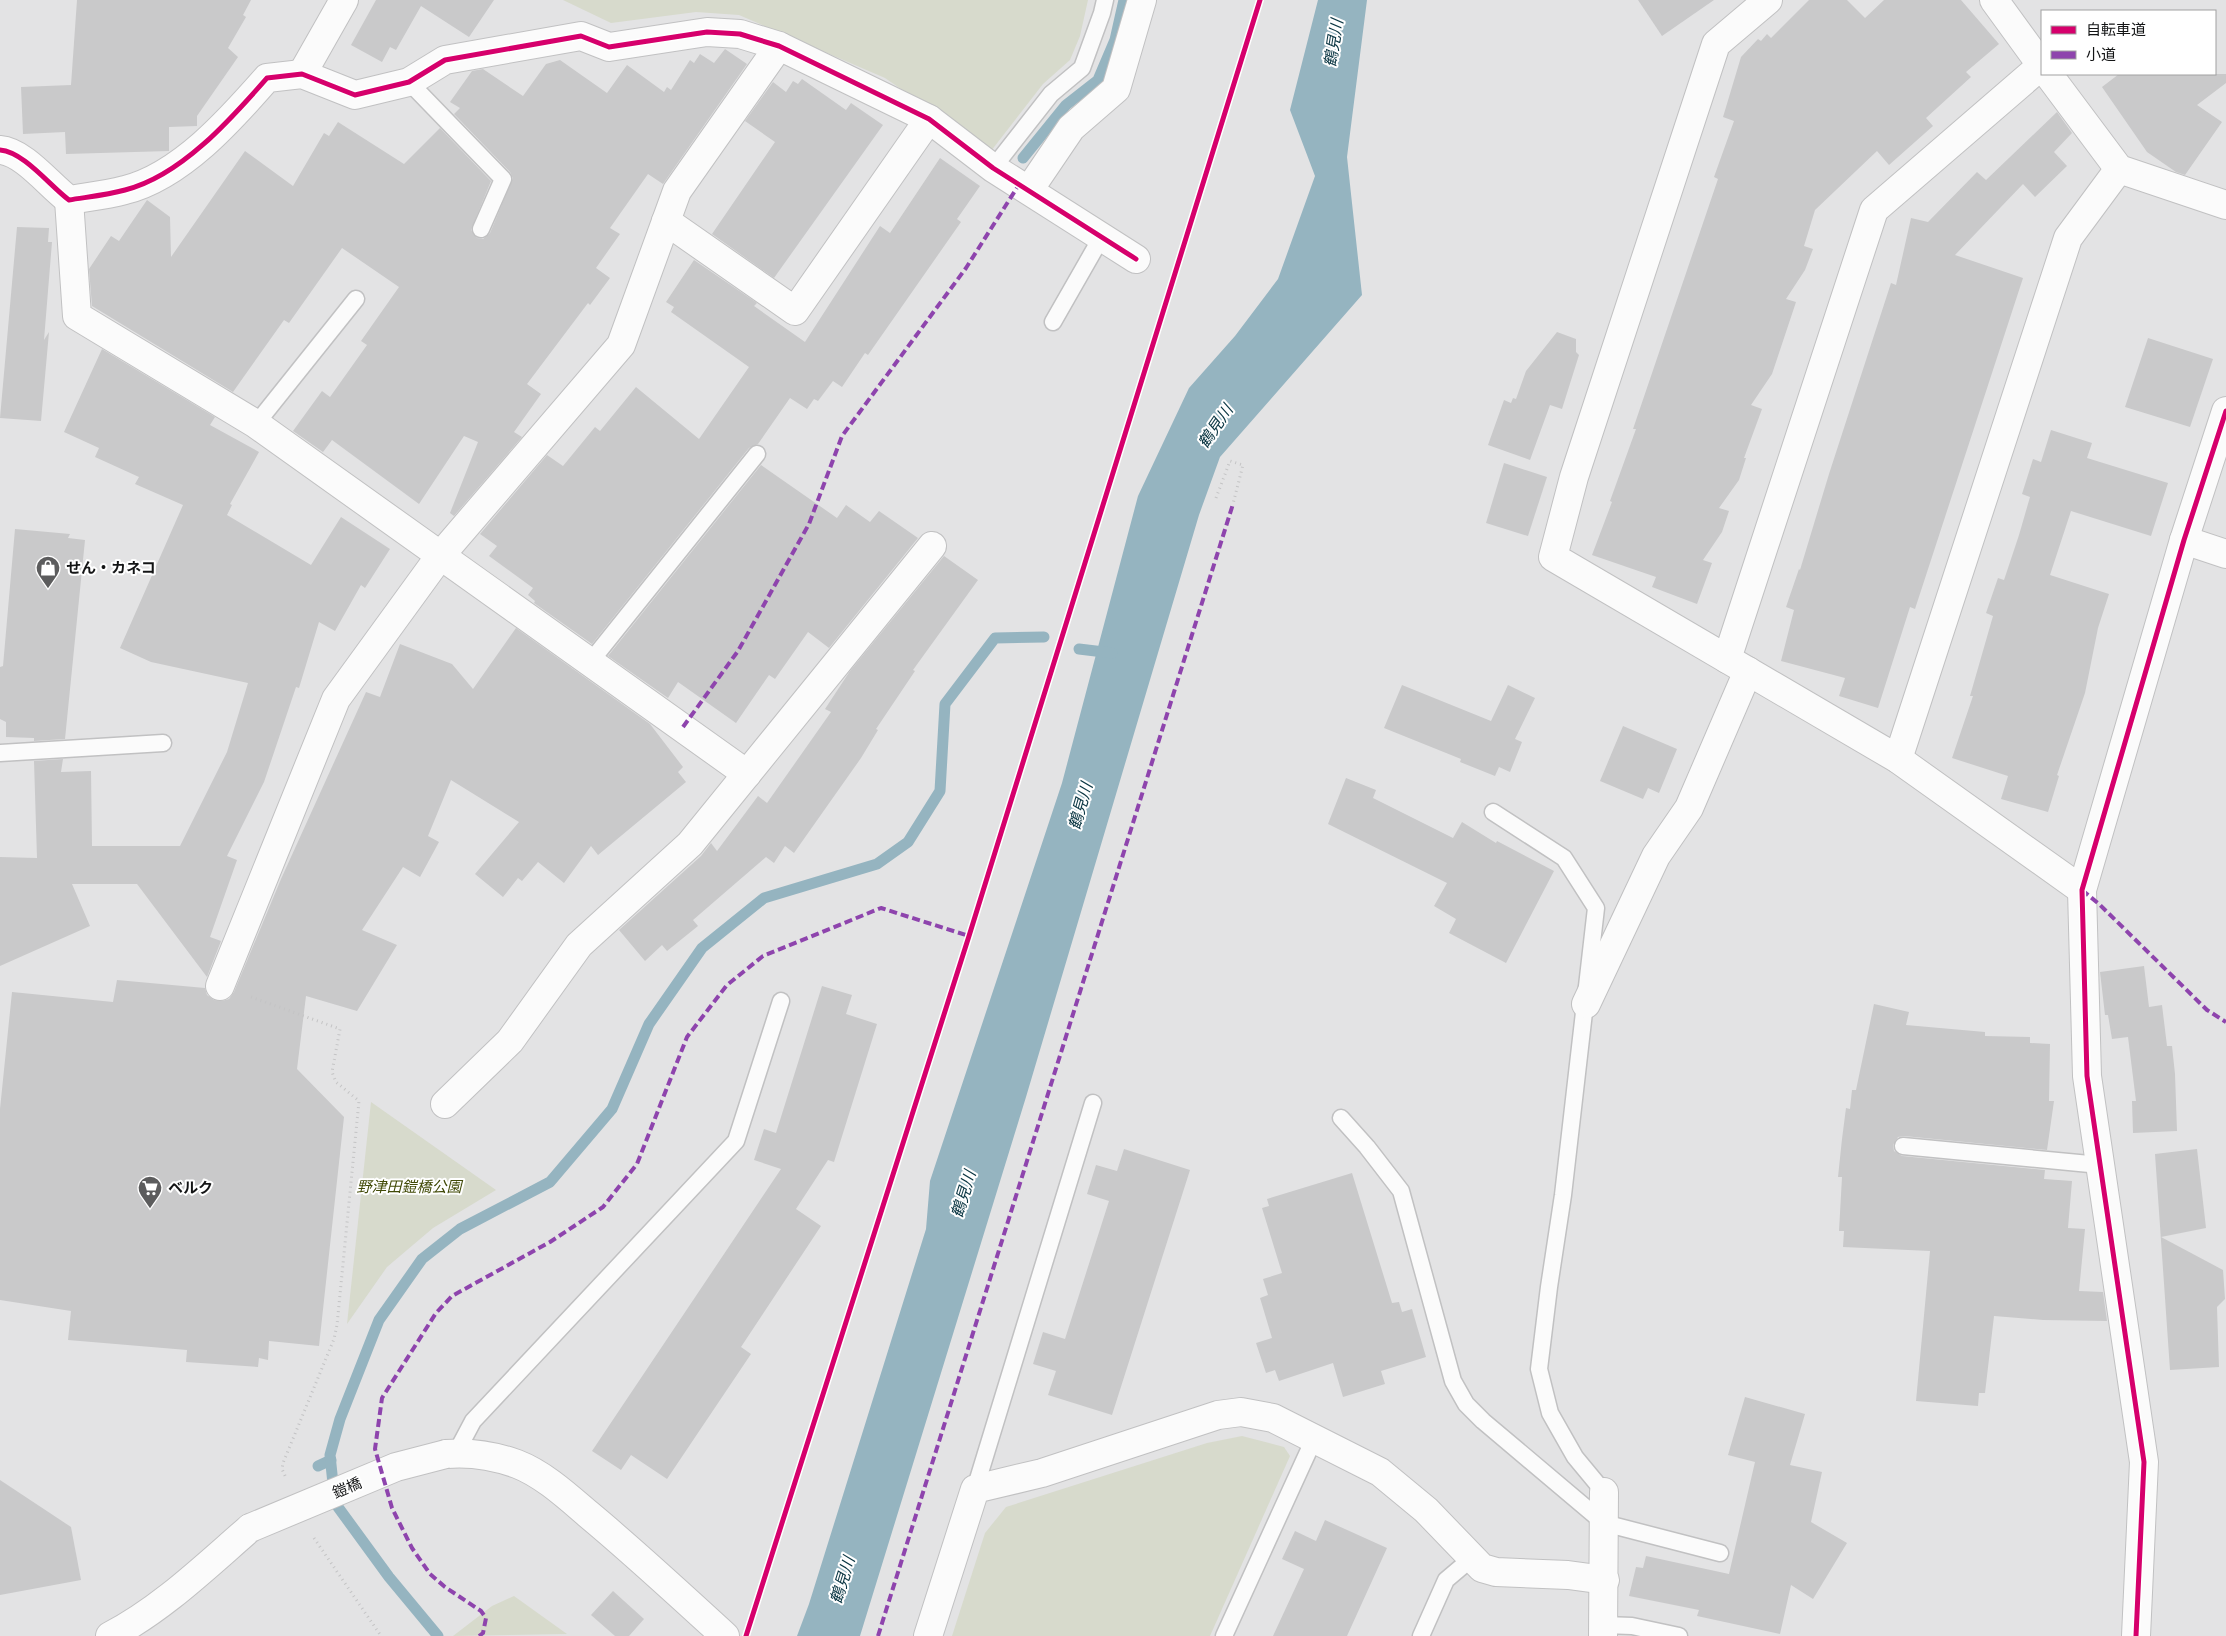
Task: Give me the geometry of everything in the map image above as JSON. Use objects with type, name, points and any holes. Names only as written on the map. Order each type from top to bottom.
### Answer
[{"type":"street","points":[[302,74],[344,0]]},
{"type":"street","points":[[1029,190],[1071,128],[1116,88],[1142,0]]},
{"type":"street","points":[[1768,0],[1716,44],[1574,477],[1553,557],[1898,758],[2082,890]]},
{"type":"street","points":[[1994,0],[2041,64]]},
{"type":"street","points":[[69,200],[126,190],[167,172],[201,145],[237,112],[267,78],[302,74],[355,95],[409,82],[446,60],[582,36],[609,47],[706,32],[740,34],[779,46],[929,119],[993,168],[1136,259]]},
{"type":"street","points":[[220,986],[336,699],[440,556],[620,345],[677,191],[779,46]]},
{"type":"street","points":[[1586,1004],[1656,856],[1689,808],[1737,665],[1874,210],[2041,66]]},
{"type":"street","points":[[2049,75],[2119,169],[2226,205]]},
{"type":"street","points":[[666,220],[795,311],[929,119]]},
{"type":"street","points":[[0,150],[10,151],[69,200],[77,316],[256,424],[746,774]]},
{"type":"street","points":[[1898,758],[2068,238],[2119,169]]},
{"type":"street","points":[[2136,1636],[2144,1462],[2087,1076],[2082,890],[2184,540],[2226,411]]},
{"type":"street","points":[[2184,540],[2226,554]]},
{"type":"street","points":[[445,1104],[510,1041],[580,945],[690,844],[932,546]]},
{"type":"street","points":[[928,1636],[975,1489],[1042,1473],[1218,1415],[1241,1412],[1272,1418],[1380,1472],[1426,1510],[1482,1568],[1496,1572],[1568,1575],[1605,1580]]},
{"type":"street","points":[[451,1454],[491,1457],[518,1465],[558,1489],[606,1529],[725,1636]]},
{"type":"street","name":"鎧橋","points":[[110,1636],[126,1628],[159,1605],[250,1528],[396,1468],[451,1454]]},
{"type":"street","points":[[1604,1492],[1604,1630]]},
{"type":"lane","points":[[993,168],[1051,94],[1082,68],[1105,0]]},
{"type":"lane","points":[[409,82],[504,180],[481,229]]},
{"type":"lane","points":[[1053,322],[1101,238]]},
{"type":"lane","points":[[256,424],[356,299]]},
{"type":"lane","points":[[590,661],[757,454]]},
{"type":"lane","points":[[0,753],[163,743]]},
{"type":"lane","points":[[1492,812],[1564,858],[1596,908],[1563,1195],[1539,1369],[1550,1413],[1574,1457],[1604,1492]]},
{"type":"lane","points":[[451,1454],[473,1421],[736,1141],[781,1001]]},
{"type":"lane","points":[[975,1489],[1093,1103]]},
{"type":"lane","points":[[1341,1118],[1367,1146],[1400,1191],[1452,1381],[1466,1404],[1604,1523],[1720,1553]]},
{"type":"lane","points":[[1903,1146],[2100,1165]]},
{"type":"lane","points":[[1224,1636],[1314,1439]]},
{"type":"lane","points":[[1420,1636],[1446,1580],[1472,1558]]},
{"type":"lane","points":[[1604,1630],[1632,1626],[1679,1636]]},
{"type":"path","points":[[1216,498],[1230,461],[1243,465],[1233,504]]},
{"type":"path","points":[[220,986],[340,1029],[332,1072],[336,1082],[359,1101],[337,1325],[334,1339],[282,1463],[282,1469],[289,1485]]},
{"type":"path","points":[[312,1534],[381,1636]]},
{"type":"green space","points":[[563,0],[1088,0],[1080,36],[1070,60],[1043,84],[991,151],[885,78],[739,15],[696,12],[611,23]]},
{"type":"green space","name":"野津田鎧橋公園","points":[[371,1102],[496,1190],[433,1228],[387,1267],[347,1324]]},
{"type":"green space","points":[[1242,1436],[1284,1447],[1290,1456],[1210,1636],[952,1636],[985,1533],[1006,1507],[1207,1443]]},
{"type":"green space","points":[[514,1596],[567,1634],[453,1636],[492,1606]]},
{"type":"water","name":"鶴見川","points":[[1318,0],[1367,0],[1347,157],[1362,295],[1220,457],[1199,515],[1026,1097],[860,1636],[797,1636],[809,1604],[926,1229],[930,1181],[1062,783],[1138,496],[1189,388],[1235,336],[1278,279],[1315,176],[1290,110]]},
{"type":"building","points":[[77,0],[251,0],[243,15],[246,17],[228,48],[238,57],[197,116],[197,126],[169,127],[169,151],[66,154],[65,132],[23,134],[21,87],[71,85]]},
{"type":"building","points":[[376,0],[494,0],[469,37],[421,6],[396,50],[390,47],[382,62],[351,45]]},
{"type":"building","points":[[1638,0],[1714,0],[1662,36]]},
{"type":"building","points":[[1809,0],[1847,0],[1865,18],[1884,0],[1961,0],[1999,44],[1966,72],[1971,77],[1926,118],[1933,126],[1889,165],[1877,151],[1815,210],[1804,246],[1813,249],[1805,270],[1786,299],[1796,302],[1772,374],[1751,405],[1762,409],[1744,458],[1746,458],[1739,480],[1719,508],[1729,511],[1722,532],[1703,560],[1712,563],[1697,604],[1652,587],[1656,577],[1592,555],[1612,502],[1610,501],[1636,429],[1633,429],[1718,179],[1714,177],[1734,121],[1723,117],[1741,57],[1758,39],[1761,41],[1767,34],[1771,38]]},
{"type":"building","points":[[725,49],[747,64],[663,184],[648,174],[610,228],[620,234],[596,268],[610,278],[590,305],[588,303],[527,384],[541,394],[514,432],[522,437],[454,516],[450,513],[478,442],[464,436],[419,504],[332,440],[323,452],[293,431],[322,391],[330,397],[367,345],[361,341],[399,287],[342,248],[289,323],[284,320],[233,392],[92,306],[89,269],[111,236],[119,241],[147,200],[170,217],[171,257],[245,151],[293,186],[324,133],[329,136],[338,122],[404,164],[440,128],[491,181],[471,230],[477,238],[483,239],[490,233],[513,178],[510,172],[454,114],[460,108],[450,102],[472,71],[483,69],[523,96],[546,64],[560,60],[607,93],[627,65],[664,92],[667,87],[671,90],[690,60],[694,63],[700,54],[714,63]]},
{"type":"building","points":[[2226,74],[2226,83],[2197,105],[2222,122],[2185,175],[2176,172],[2147,152],[2102,87],[2118,75]]},
{"type":"building","points":[[802,79],[846,110],[851,103],[883,125],[774,278],[712,234],[775,142],[745,121],[773,82],[786,92],[793,81],[798,84]]},
{"type":"building","points":[[2057,112],[2072,133],[2054,152],[2067,166],[2035,197],[2023,184],[1955,255],[2023,278],[1915,609],[1910,607],[1878,708],[1839,696],[1845,678],[1781,661],[1794,610],[1786,607],[1800,570],[1891,283],[1896,285],[1911,218],[1928,222],[1977,172],[1986,180]]},
{"type":"building","points":[[940,158],[980,186],[957,219],[961,222],[868,355],[865,353],[842,387],[833,381],[818,401],[814,399],[807,409],[790,398],[758,444],[749,448],[592,644],[534,603],[535,601],[528,595],[533,588],[489,556],[497,546],[480,534],[547,455],[563,466],[595,427],[600,431],[636,387],[699,439],[749,367],[671,312],[674,307],[666,302],[694,260],[757,303],[754,306],[805,342],[880,226],[890,233]]},
{"type":"building","points":[[17,227],[49,228],[48,242],[52,242],[44,340],[49,332],[41,421],[0,418]]},
{"type":"building","points":[[1557,332],[1576,339],[1576,352],[1579,355],[1562,409],[1550,405],[1530,460],[1488,445],[1504,400],[1511,403],[1513,398],[1516,399],[1526,371]]},
{"type":"building","points":[[2148,338],[2213,359],[2190,427],[2125,407]]},
{"type":"building","points":[[102,349],[215,417],[210,425],[259,452],[230,504],[232,505],[227,515],[311,565],[341,517],[390,549],[365,588],[361,585],[335,631],[319,622],[299,688],[296,687],[264,782],[227,856],[237,860],[210,937],[221,941],[207,977],[137,884],[72,884],[90,926],[0,966],[0,857],[37,858],[34,761],[63,759],[61,772],[91,771],[92,846],[180,846],[227,752],[248,683],[151,662],[120,648],[183,505],[135,484],[139,477],[95,457],[99,448],[64,432]]},
{"type":"building","points":[[2051,430],[2092,443],[2087,458],[2168,483],[2151,536],[2071,511],[2050,575],[2109,594],[2098,628],[2085,693],[2057,775],[2059,776],[2048,812],[2001,799],[2008,776],[1952,758],[1973,696],[1970,696],[1993,616],[1986,613],[1998,578],[2004,580],[2019,535],[2030,497],[2022,494],[2033,459],[2041,462]]},
{"type":"building","points":[[1504,463],[1547,477],[1528,536],[1486,523]]},
{"type":"building","points":[[761,465],[837,518],[846,505],[870,522],[879,511],[918,538],[829,648],[808,632],[775,679],[769,675],[736,723],[678,682],[668,698],[608,656]]},
{"type":"building","points":[[15,529],[70,534],[68,538],[85,540],[65,739],[34,741],[34,738],[6,737],[6,722],[0,719],[0,667],[3,666]]},
{"type":"building","points":[[944,556],[978,580],[913,670],[915,671],[876,729],[878,730],[861,758],[794,853],[785,846],[774,863],[766,857],[693,920],[698,926],[667,951],[662,945],[645,961],[619,930],[701,856],[711,843],[717,851],[758,796],[767,803],[831,712],[825,709],[850,671]]},
{"type":"building","points":[[516,628],[650,724],[683,767],[678,772],[686,782],[598,855],[591,846],[564,883],[538,862],[522,881],[518,878],[503,897],[475,874],[519,822],[451,780],[428,836],[439,842],[420,877],[403,867],[362,930],[397,945],[357,1011],[306,996],[297,1069],[344,1117],[319,1346],[269,1341],[268,1360],[259,1358],[258,1367],[186,1362],[187,1350],[68,1340],[71,1311],[0,1300],[0,1109],[12,992],[113,1002],[117,980],[205,988],[207,995],[214,1000],[222,1001],[229,999],[234,992],[281,879],[366,692],[380,697],[400,644],[452,664],[473,689]]},
{"type":"building","points":[[1402,685],[1491,721],[1508,685],[1535,698],[1515,739],[1522,742],[1510,772],[1499,767],[1495,776],[1460,762],[1461,759],[1384,728]]},
{"type":"building","points":[[1623,726],[1677,749],[1659,793],[1648,788],[1643,799],[1600,781]]},
{"type":"building","points":[[1346,778],[1376,790],[1373,798],[1453,838],[1462,822],[1496,843],[1497,841],[1554,871],[1506,963],[1449,933],[1456,919],[1434,906],[1447,883],[1328,824]]},
{"type":"building","points":[[2144,966],[2149,1007],[2162,1005],[2167,1046],[2172,1046],[2177,1131],[2133,1133],[2132,1101],[2136,1101],[2128,1037],[2112,1039],[2108,1015],[2105,1015],[2100,972]]},
{"type":"building","points":[[822,986],[852,995],[846,1014],[877,1024],[834,1162],[828,1160],[796,1209],[821,1226],[741,1347],[751,1354],[667,1479],[631,1455],[621,1470],[592,1451],[781,1169],[754,1160],[764,1129],[776,1133]]},
{"type":"building","points":[[1874,1004],[1909,1012],[1906,1025],[1985,1032],[1985,1036],[2030,1037],[2030,1043],[2050,1044],[2049,1101],[2054,1101],[2047,1150],[1904,1136],[1898,1137],[1893,1145],[1894,1151],[1902,1156],[2045,1170],[2044,1179],[2072,1181],[2068,1228],[2085,1229],[2079,1291],[2103,1292],[2107,1321],[2043,1320],[1994,1316],[1985,1393],[1979,1393],[1978,1406],[1916,1401],[1930,1251],[1843,1247],[1844,1231],[1839,1231],[1842,1177],[1838,1177],[1842,1139],[1846,1108],[1850,1109],[1852,1090],[1856,1090]]},
{"type":"building","points":[[1124,1149],[1190,1170],[1112,1415],[1048,1395],[1056,1371],[1033,1364],[1043,1332],[1065,1339],[1109,1201],[1087,1194],[1096,1165],[1117,1171]]},
{"type":"building","points":[[2197,1149],[2206,1228],[2161,1237],[2223,1270],[2225,1299],[2217,1307],[2219,1367],[2170,1370],[2155,1154]]},
{"type":"building","points":[[1352,1173],[1392,1303],[1399,1302],[1402,1312],[1412,1309],[1426,1357],[1381,1371],[1385,1384],[1343,1397],[1333,1363],[1279,1381],[1275,1370],[1266,1373],[1256,1343],[1272,1338],[1260,1298],[1268,1295],[1263,1279],[1282,1273],[1262,1208],[1269,1206],[1267,1199]]},
{"type":"building","points":[[1745,1397],[1805,1414],[1790,1465],[1822,1472],[1811,1522],[1847,1543],[1813,1599],[1791,1585],[1780,1634],[1697,1616],[1699,1610],[1629,1596],[1636,1567],[1643,1568],[1646,1556],[1729,1574],[1755,1462],[1728,1455]]},
{"type":"building","points":[[0,1480],[71,1527],[81,1580],[0,1595]]},
{"type":"building","points":[[1325,1520],[1387,1548],[1347,1636],[1273,1636],[1304,1569],[1282,1559],[1295,1531],[1316,1541]]},
{"type":"building","points":[[613,1591],[644,1619],[629,1636],[615,1636],[591,1615]]},
{"type":"waterway","points":[[1023,158],[1066,105],[1098,80],[1115,40],[1124,0]]},
{"type":"waterway","points":[[438,1636],[389,1577],[335,1503],[330,1455],[340,1419],[379,1320],[422,1259],[460,1229],[550,1182],[612,1109],[649,1024],[702,948],[764,898],[877,864],[908,842],[940,791],[945,704],[995,638],[1044,637]]},
{"type":"waterway","points":[[1079,649],[1112,653]]},
{"type":"waterway","points":[[318,1466],[331,1460]]},
{"type":"marked path","points":[[683,727],[738,651],[809,524],[842,436],[966,268],[1020,183]]},
{"type":"marked path","points":[[878,1636],[1233,504]]},
{"type":"marked path","points":[[2082,890],[2099,904],[2207,1010],[2226,1022]]},
{"type":"marked path","points":[[479,1636],[483,1633],[486,1618],[481,1611],[445,1587],[430,1574],[412,1548],[392,1508],[375,1449],[382,1398],[436,1313],[452,1296],[550,1242],[603,1207],[637,1164],[687,1037],[727,985],[763,956],[881,908],[969,936]]},
{"type":"cycle path","points":[[746,1636],[969,936],[1260,0]]},
{"type":"cycle path","points":[[0,150],[9,152],[27,163],[69,200],[97,196],[146,183],[185,159],[221,128],[267,78],[302,74],[355,95],[409,82],[445,60],[581,36],[609,47],[707,32],[740,34],[779,46],[929,119],[993,168],[1136,259]]},
{"type":"cycle path","points":[[2136,1636],[2144,1462],[2087,1076],[2082,890],[2184,540],[2226,411]]},
{"type":"place","name":"せん・カネコ","points":[[48,589]]},
{"type":"place","name":"ベルク","points":[[150,1209]]}]
